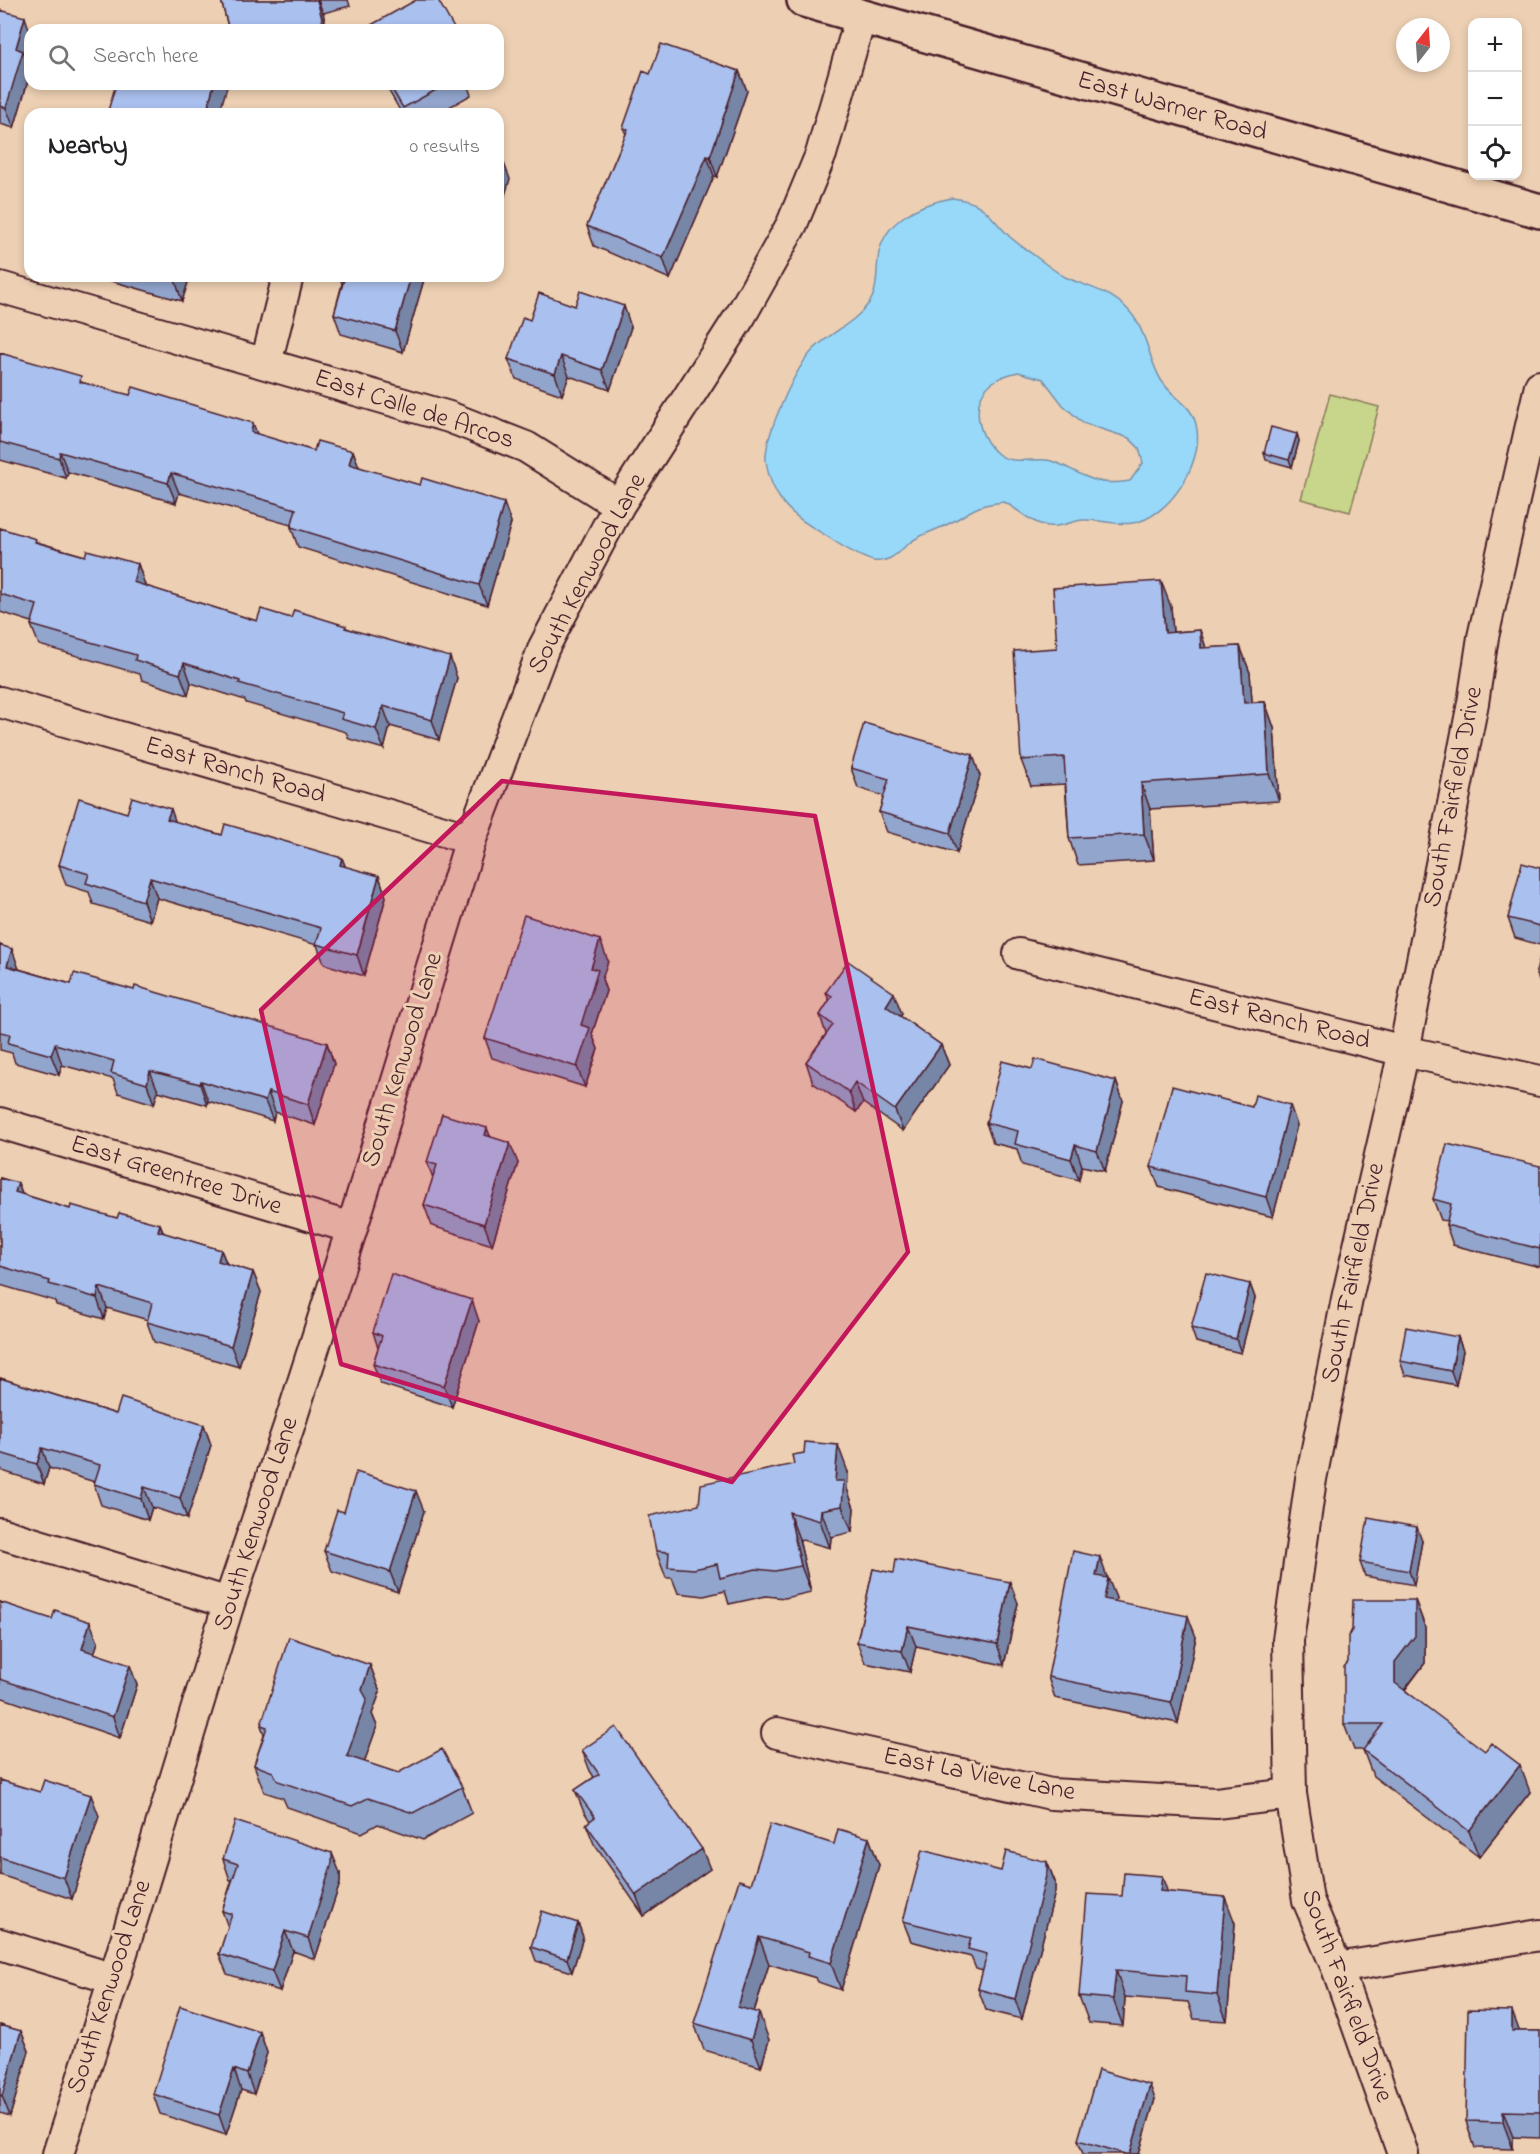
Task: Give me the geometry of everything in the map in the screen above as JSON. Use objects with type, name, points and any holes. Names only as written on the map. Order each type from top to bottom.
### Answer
[{"type":"main road","name":"East Warner Road","points":[[804,0],[1540,211]]},
{"type":"street","name":"South Kenwood Lane","points":[[58,2154],[230,1603],[352,1228],[471,840],[544,647],[619,505],[741,315],[792,224],[821,154],[861,16]]},
{"type":"street","points":[[266,363],[286,282]]},
{"type":"street","name":"East Calle de Arcos","points":[[0,287],[449,417],[526,447],[619,505]]},
{"type":"street","name":"South Fairfield Drive","points":[[1403,2154],[1337,1968],[1308,1900],[1291,1794],[1288,1640],[1311,1479],[1348,1294],[1404,1051],[1473,703],[1483,637],[1540,386]]},
{"type":"street","name":"East Ranch Road","points":[[0,702],[471,840]]},
{"type":"street","name":"East Ranch Road","points":[[1019,954],[1404,1051],[1540,1081]]},
{"type":"street","name":"East Greentree Drive","points":[[0,1123],[352,1228]]},
{"type":"street","points":[[0,1533],[230,1603]]},
{"type":"street","name":"East La Vieve Lane","points":[[777,1733],[1051,1794],[1216,1803],[1291,1794]]},
{"type":"street","points":[[1337,1968],[1540,1935]]},
{"type":"street","points":[[0,1944],[114,1979]]},
{"type":"highlighted area","points":[[502,781],[815,816],[908,1252],[732,1482],[341,1364],[261,1010]]},
{"type":"green space","points":[[1330,394],[1379,407],[1350,512],[1301,499]]},
{"type":"water","points":[[952,198],[980,207],[1010,237],[1052,268],[1065,277],[1111,297],[1134,317],[1161,380],[1192,414],[1197,430],[1197,444],[1188,473],[1180,487],[1159,511],[1146,519],[1133,523],[1083,520],[1052,526],[1036,522],[1004,502],[990,504],[974,509],[917,538],[887,560],[874,561],[845,548],[799,518],[783,503],[772,483],[766,461],[770,436],[790,386],[813,350],[857,316],[869,303],[875,288],[878,259],[886,234],[904,216]],"holes":[[[1018,372],[1043,379],[1063,405],[1083,423],[1129,438],[1139,448],[1143,463],[1130,481],[1114,483],[1099,481],[1047,460],[1009,459],[998,454],[991,447],[985,438],[979,418],[978,408],[985,390],[993,382]]]},
{"type":"building","points":[[221,0],[317,0],[323,24],[227,24]]},
{"type":"building","points":[[416,0],[438,0],[452,24],[373,24]]},
{"type":"building","points":[[0,10],[25,17],[16,48],[23,51],[6,108],[0,106]]},
{"type":"building","points":[[661,44],[739,71],[710,157],[707,156],[663,258],[587,226],[628,129],[623,128],[643,71],[650,74]]},
{"type":"building","points":[[114,90],[212,90],[208,108],[109,108]]},
{"type":"building","points":[[392,90],[436,90],[403,108]]},
{"type":"building","points":[[343,282],[409,282],[395,331],[334,314]]},
{"type":"building","points":[[580,291],[624,306],[602,370],[561,356],[555,374],[508,359],[523,317],[530,320],[539,293],[575,306]]},
{"type":"building","points":[[0,353],[81,376],[80,382],[130,395],[133,387],[253,423],[251,432],[314,451],[317,441],[353,451],[349,464],[420,485],[422,478],[504,503],[479,585],[291,527],[296,509],[171,473],[168,483],[60,452],[59,458],[0,442]]},
{"type":"building","points":[[1271,427],[1297,434],[1289,460],[1264,453]]},
{"type":"building","points":[[0,528],[36,539],[35,542],[85,556],[87,550],[138,564],[133,582],[257,621],[261,609],[291,618],[294,610],[346,626],[345,628],[450,657],[432,720],[383,706],[376,729],[341,719],[343,713],[239,683],[240,681],[184,663],[180,674],[135,660],[136,655],[31,625],[37,605],[0,594]]},
{"type":"building","points":[[1161,581],[1165,633],[1200,630],[1201,648],[1240,646],[1244,703],[1265,702],[1269,774],[1141,783],[1144,834],[1069,838],[1064,757],[1021,760],[1014,651],[1057,648],[1053,588]]},
{"type":"building","points":[[864,723],[973,755],[950,833],[879,812],[889,779],[851,768]]},
{"type":"building","points":[[132,797],[171,809],[167,819],[222,835],[225,824],[342,858],[340,865],[379,876],[357,955],[316,944],[321,928],[150,878],[143,901],[86,883],[89,874],[59,865],[79,798],[127,813]]},
{"type":"building","points":[[1522,863],[1540,868],[1540,926],[1508,918]]},
{"type":"building","points":[[524,915],[600,940],[591,968],[598,970],[581,1025],[590,1028],[577,1067],[485,1038]]},
{"type":"building","points":[[0,945],[12,949],[7,966],[71,984],[74,973],[134,990],[135,986],[327,1043],[308,1104],[268,1092],[265,1101],[201,1081],[200,1084],[150,1071],[147,1084],[111,1073],[114,1061],[55,1044],[51,1055],[8,1043],[10,1034],[0,1032]]},
{"type":"building","points":[[1540,956],[1540,973],[1536,972]]},
{"type":"building","points":[[848,961],[894,993],[886,1006],[941,1045],[895,1110],[855,1082],[849,1092],[806,1062],[833,1025],[820,1015],[832,996],[826,992]]},
{"type":"building","points":[[1035,1059],[1116,1081],[1097,1151],[1075,1145],[1071,1159],[1015,1144],[1018,1131],[986,1123],[1002,1061],[1032,1069]]},
{"type":"building","points":[[1172,1086],[1252,1107],[1255,1095],[1290,1105],[1266,1197],[1151,1167]]},
{"type":"building","points":[[442,1114],[487,1128],[485,1135],[510,1143],[484,1224],[424,1205],[437,1165],[427,1162]]},
{"type":"building","points":[[1447,1144],[1540,1166],[1540,1249],[1446,1225],[1451,1204],[1433,1199]]},
{"type":"building","points":[[0,1178],[18,1183],[15,1192],[70,1209],[71,1205],[117,1218],[119,1213],[160,1224],[158,1231],[221,1250],[218,1261],[253,1272],[231,1346],[147,1322],[152,1303],[99,1287],[97,1298],[0,1266]]},
{"type":"building","points":[[1206,1273],[1250,1284],[1236,1339],[1191,1328]]},
{"type":"building","points":[[391,1274],[472,1300],[444,1386],[373,1364],[382,1336],[373,1332]]},
{"type":"building","points":[[1406,1327],[1458,1337],[1451,1371],[1400,1361]]},
{"type":"building","points":[[0,1378],[116,1414],[121,1398],[204,1425],[180,1498],[144,1487],[141,1499],[94,1484],[100,1465],[42,1448],[37,1464],[0,1453]]},
{"type":"building","points":[[805,1442],[838,1445],[835,1481],[844,1481],[842,1506],[821,1510],[820,1521],[789,1512],[801,1566],[775,1571],[756,1569],[720,1578],[717,1564],[694,1569],[668,1567],[669,1552],[656,1551],[649,1516],[699,1505],[701,1484],[794,1464],[792,1455],[804,1453]]},
{"type":"building","points":[[356,1472],[416,1491],[390,1572],[324,1551],[337,1510],[344,1512]]},
{"type":"building","points":[[1368,1518],[1417,1527],[1409,1571],[1360,1562]]},
{"type":"building","points":[[1073,1551],[1100,1557],[1096,1576],[1108,1578],[1104,1599],[1188,1616],[1171,1702],[1048,1677]]},
{"type":"building","points":[[896,1559],[1010,1582],[997,1644],[908,1626],[902,1651],[857,1642],[873,1569],[894,1573]]},
{"type":"building","points":[[1353,1600],[1415,1600],[1415,1636],[1395,1662],[1395,1683],[1485,1751],[1491,1743],[1520,1765],[1469,1831],[1363,1750],[1383,1724],[1344,1724],[1344,1667],[1348,1662],[1348,1636],[1352,1630]]},
{"type":"building","points":[[0,1602],[52,1619],[55,1610],[90,1622],[82,1649],[130,1665],[113,1717],[0,1679]]},
{"type":"building","points":[[289,1637],[370,1665],[362,1690],[367,1699],[347,1756],[398,1773],[442,1749],[462,1787],[413,1813],[368,1798],[352,1806],[278,1781],[273,1772],[254,1765],[267,1727],[261,1725]]},
{"type":"building","points":[[616,1727],[702,1849],[636,1895],[586,1824],[595,1817],[575,1790],[599,1774],[582,1750]]},
{"type":"building","points":[[0,1780],[40,1792],[44,1780],[91,1795],[64,1878],[0,1857]]},
{"type":"building","points":[[235,1821],[332,1853],[332,1863],[308,1938],[285,1931],[272,1971],[219,1954],[232,1914],[222,1911],[238,1864],[223,1859]]},
{"type":"building","points":[[770,1824],[834,1844],[838,1829],[869,1838],[831,1963],[808,1956],[809,1952],[759,1937],[738,2007],[759,2013],[751,2040],[694,2023],[739,1880],[751,1884]]},
{"type":"building","points":[[922,1850],[1001,1871],[1006,1851],[1047,1862],[1047,1872],[1015,1999],[978,1989],[987,1954],[968,1949],[971,1938],[903,1921]]},
{"type":"building","points":[[1124,1873],[1162,1876],[1160,1891],[1225,1897],[1217,1995],[1185,1992],[1186,1976],[1116,1970],[1113,1999],[1079,1996],[1087,1894],[1122,1896]]},
{"type":"building","points":[[542,1911],[578,1923],[567,1959],[531,1947]]},
{"type":"building","points":[[180,2006],[260,2032],[247,2074],[234,2069],[219,2115],[153,2094]]},
{"type":"building","points":[[1468,2010],[1512,2011],[1512,2031],[1540,2031],[1540,2112],[1503,2111],[1503,2122],[1466,2121]]},
{"type":"building","points":[[0,2025],[21,2031],[2,2096],[0,2095]]},
{"type":"building","points":[[1098,2070],[1150,2085],[1130,2154],[1078,2140]]}]
